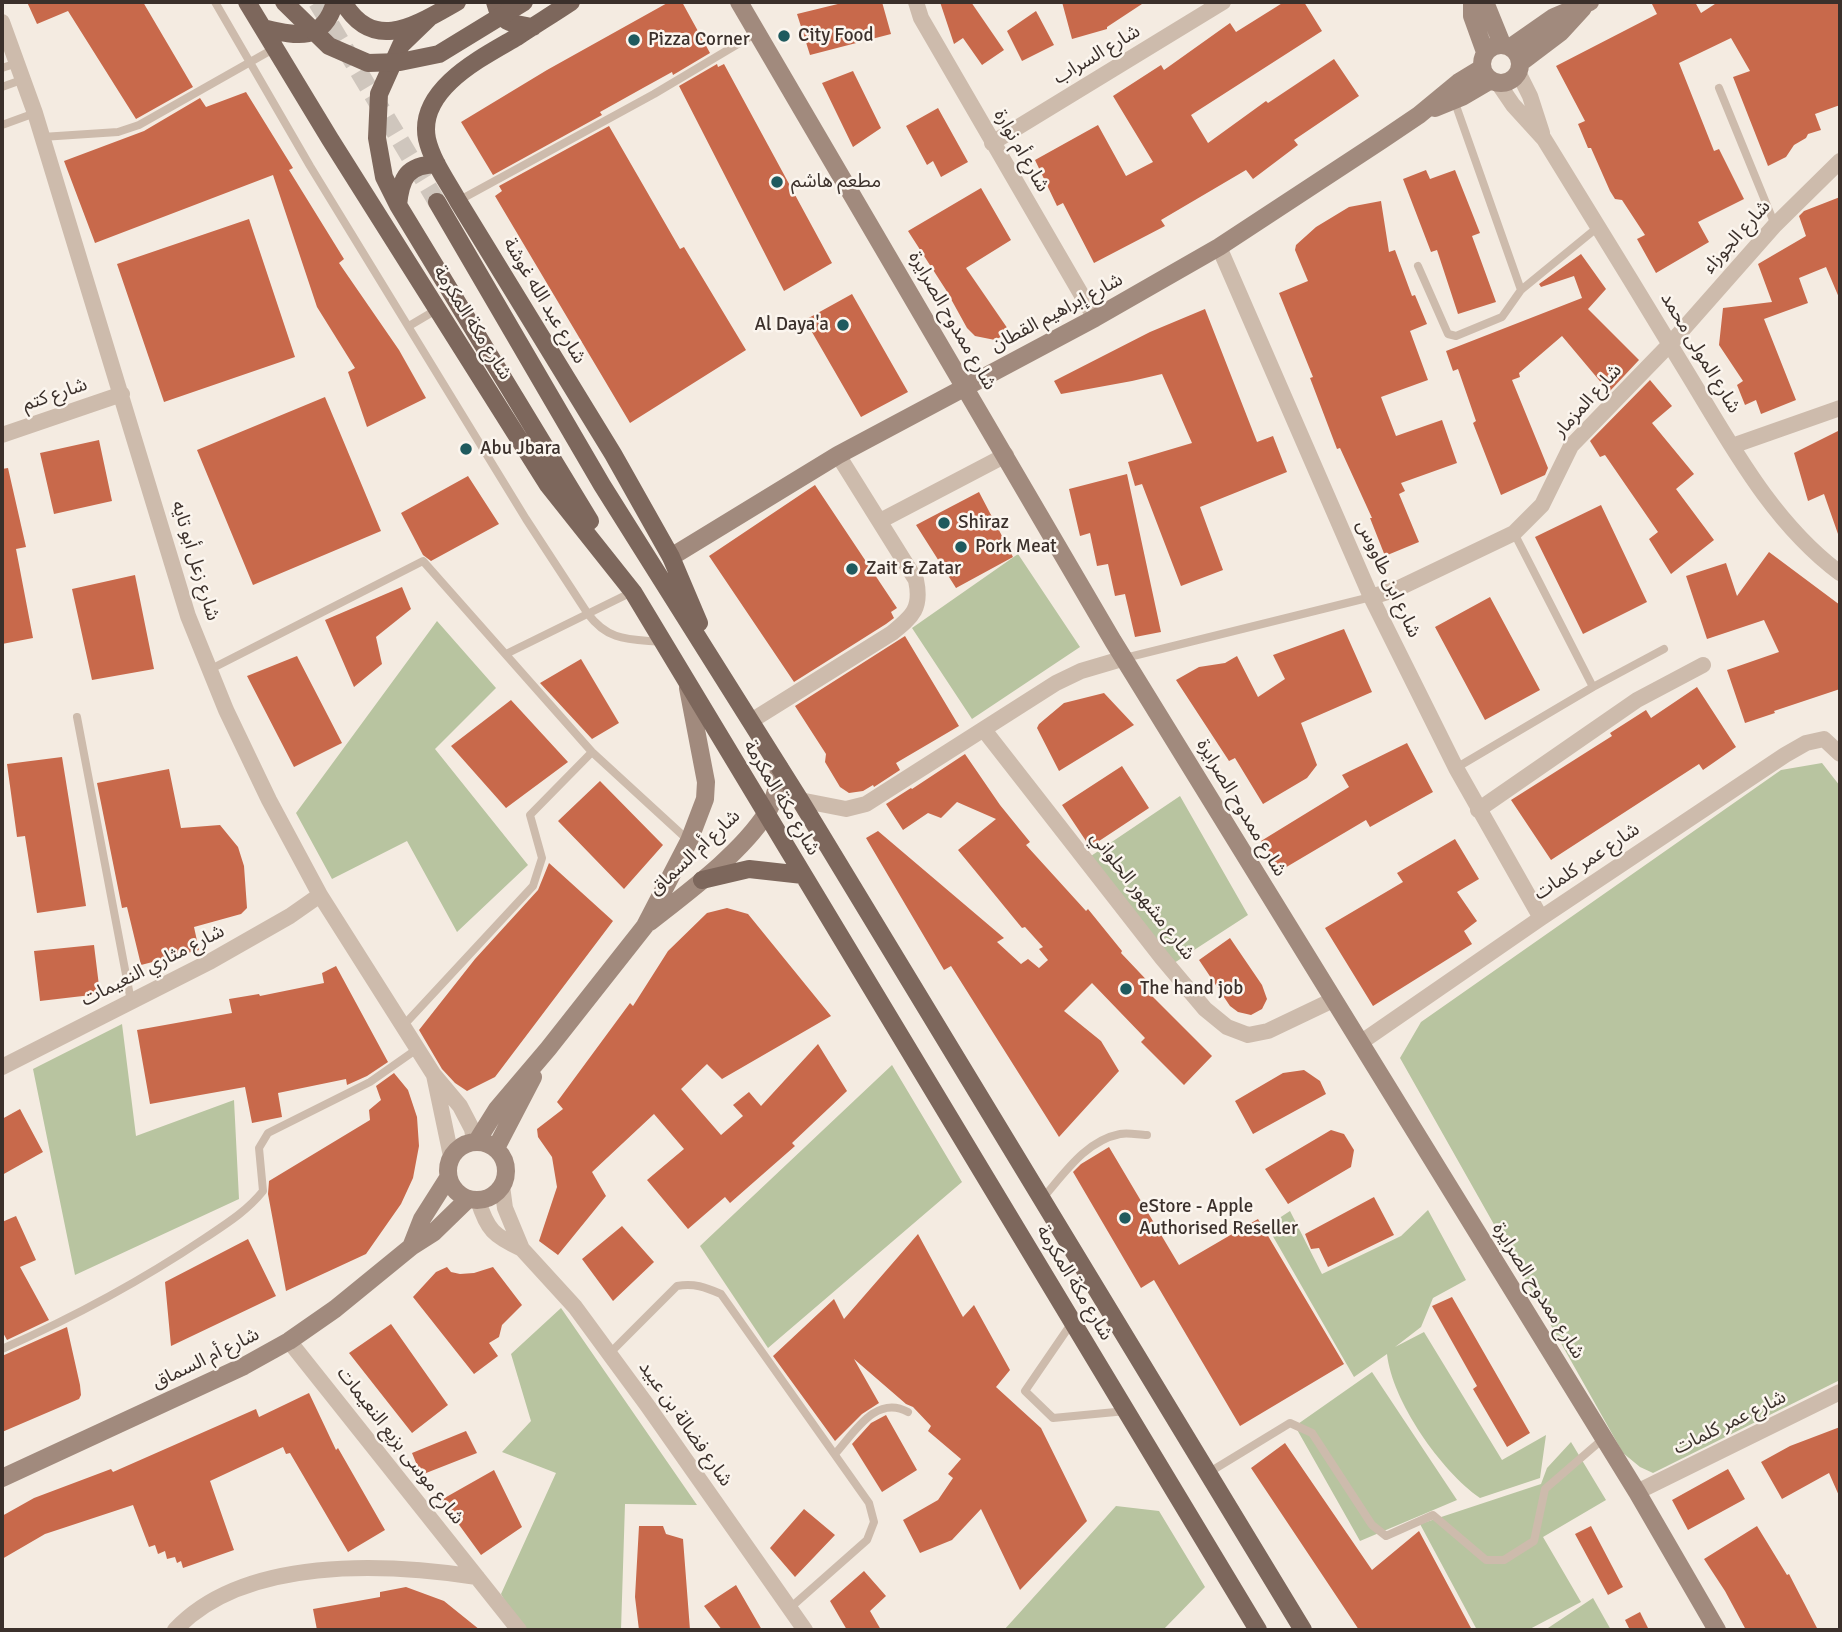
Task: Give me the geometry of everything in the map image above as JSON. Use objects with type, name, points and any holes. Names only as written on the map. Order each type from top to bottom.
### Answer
[{"type":"main road","name":"شارع مكة المكرمة","points":[[247,2],[548,485],[632,591],[1258,1630]]},
{"type":"main road","points":[[284,2],[329,46],[368,63],[400,62],[439,54],[524,2]]},
{"type":"main road","points":[[262,28],[297,36],[319,30],[331,16],[335,2]]},
{"type":"main road","points":[[343,2],[358,22],[368,29],[382,32],[396,31],[429,18]]},
{"type":"main road","points":[[495,2],[498,13],[512,24],[533,27]]},
{"type":"main road","name":"شارع عبد الله غوشة","points":[[571,2],[461,71],[437,96],[428,119],[427,137],[437,164],[458,201],[613,454],[671,557],[720,671]]},
{"type":"main road","points":[[451,3],[429,18],[401,45],[379,94],[377,138],[384,177],[398,205],[632,591]]},
{"type":"main road","points":[[398,205],[400,185],[410,171],[423,165],[437,164]]},
{"type":"main road","name":"شارع مكة المكرمة","points":[[437,202],[602,485],[800,800],[1303,1630]]},
{"type":"main road","points":[[702,880],[749,869],[803,875]]},
{"type":"street","name":"شارع ممدوح الصرايرة","points":[[739,2],[1125,658],[1637,1492],[1717,1630]]},
{"type":"street","name":"شارع أم نوارة","points":[[916,2],[921,18],[1095,318]]},
{"type":"street","name":"شارع السراب","points":[[992,143],[1223,2]]},
{"type":"street","points":[[1472,2],[1472,16],[1501,64]]},
{"type":"street","points":[[1485,2],[1501,64]]},
{"type":"street","name":"شارع إبراهيم القطان","points":[[671,557],[838,455],[1095,318],[1219,247],[1419,115],[1459,82],[1501,64],[1561,32],[1589,2]]},
{"type":"street","name":"شارع زعل أبو تايه","points":[[2,22],[9,65],[24,79],[188,616],[209,670],[264,789],[320,895],[434,1075],[460,1106],[476,1141]]},
{"type":"street","name":"شارع إبراهيم القطان","points":[[1419,115],[1454,100],[1501,64]]},
{"type":"street","name":"شارع المولى محمد","points":[[1501,64],[1513,105],[1544,139],[1732,446],[1785,520],[1816,555],[1840,573]]},
{"type":"street","name":"شارع المولى محمد","points":[[1501,64],[1530,96],[1544,139]]},
{"type":"street","name":"شارع الجوزاء","points":[[1670,344],[1775,225],[1840,162]]},
{"type":"street","name":"شارع ابن طاووس","points":[[1219,247],[1371,597],[1478,810],[1541,918]]},
{"type":"street","name":"شارع المزمار","points":[[1371,597],[1397,589],[1514,533],[1542,505],[1571,446],[1670,344]]},
{"type":"street","name":"شارع كتم","points":[[2,435],[122,394]]},
{"type":"street","points":[[1732,446],[1840,408]]},
{"type":"street","points":[[751,721],[892,633],[907,621],[916,609],[919,594],[916,580],[838,455]]},
{"type":"street","points":[[880,521],[1006,455]]},
{"type":"street","points":[[800,800],[845,809],[866,804],[1056,683],[1082,671],[1125,658]]},
{"type":"street","points":[[1478,810],[1637,701],[1703,665]]},
{"type":"street","name":"شارع أم السماق","points":[[476,1141],[497,1109],[645,926],[689,841],[705,799],[706,782],[688,688]]},
{"type":"street","name":"شارع مشهور الحلواني","points":[[984,730],[1162,958],[1205,1009],[1227,1027],[1248,1035],[1268,1031],[1333,1000]]},
{"type":"street","name":"شارع عمر كلمات","points":[[1360,1043],[1785,755],[1806,743],[1840,734]]},
{"type":"street","points":[[1824,740],[1840,754]]},
{"type":"street","name":"شارع أم السماق","points":[[645,926],[702,880],[746,839],[766,814],[776,791],[779,766]]},
{"type":"street","name":"شارع مثاري النعيمات","points":[[2,1067],[257,936],[320,895]]},
{"type":"street","name":"شارع أم السماق","points":[[496,1148],[548,1049]]},
{"type":"street","name":"شارع زعل أبو تايه","points":[[434,1075],[451,1156]]},
{"type":"street","points":[[476,1141],[496,1148],[503,1156],[506,1166],[502,1186],[491,1197],[473,1199],[459,1194],[448,1178],[451,1156],[465,1144],[476,1141]]},
{"type":"street","name":"شارع أم السماق","points":[[411,1247],[422,1219],[448,1178]]},
{"type":"street","name":"شارع فضالة بن عبيد","points":[[502,1186],[505,1208],[522,1249],[575,1307],[806,1630]]},
{"type":"street","name":"شارع أم السماق","points":[[2,1478],[244,1366],[289,1340],[335,1309],[473,1199]]},
{"type":"street","name":"شارع فضالة بن عبيد","points":[[473,1199],[494,1233],[502,1240],[522,1249]]},
{"type":"street","name":"شارع موسى بزيع النعيمات","points":[[289,1340],[519,1630]]},
{"type":"street","name":"شارع عمر كلمات","points":[[1637,1492],[1840,1392]]},
{"type":"street","points":[[176,1630],[205,1606],[228,1594],[262,1581],[299,1573],[379,1569],[435,1571],[477,1577]]},
{"type":"lane","points":[[215,2],[249,63],[526,519],[588,614],[598,627],[613,637],[662,642]]},
{"type":"lane","points":[[458,201],[654,94],[758,33]]},
{"type":"lane","points":[[42,137],[118,132],[139,125],[275,48]]},
{"type":"lane","points":[[2,87],[24,79]]},
{"type":"lane","points":[[1719,88],[1775,225]]},
{"type":"lane","points":[[1454,100],[1521,290]]},
{"type":"lane","points":[[2,125],[35,114]]},
{"type":"lane","points":[[1419,267],[1447,334],[1456,336],[1502,317],[1521,290],[1598,227]]},
{"type":"lane","points":[[409,326],[438,309]]},
{"type":"lane","points":[[1514,533],[1593,687]]},
{"type":"lane","points":[[209,670],[423,561],[592,752],[689,841]]},
{"type":"lane","points":[[506,654],[632,591]]},
{"type":"lane","points":[[1125,658],[1371,597]]},
{"type":"lane","points":[[1456,768],[1593,687],[1664,649]]},
{"type":"lane","points":[[77,717],[131,1001]]},
{"type":"lane","points":[[403,1026],[533,886],[542,858],[530,815],[592,752]]},
{"type":"lane","points":[[2,1349],[58,1324],[159,1267],[251,1206],[263,1192],[259,1147],[268,1133],[370,1082],[417,1049]]},
{"type":"lane","points":[[1042,1199],[1082,1153],[1098,1142],[1122,1133],[1147,1135]]},
{"type":"lane","points":[[609,1354],[677,1286],[703,1286],[720,1294],[835,1454],[869,1503],[874,1522],[871,1533],[867,1540],[790,1608]]},
{"type":"lane","points":[[1073,1321],[1024,1391],[1053,1418],[1126,1411]]},
{"type":"lane","points":[[835,1454],[870,1415],[882,1408],[900,1407],[908,1412]]},
{"type":"lane","points":[[1208,1473],[1290,1423],[1312,1433],[1372,1525],[1386,1536],[1433,1515],[1486,1560],[1504,1560],[1534,1541],[1545,1489],[1604,1438]]},
{"type":"green space","points":[[1018,554],[1080,647],[972,719],[912,628]]},
{"type":"green space","points":[[437,621],[496,688],[435,749],[528,865],[457,932],[407,841],[332,879],[296,813]]},
{"type":"green space","points":[[1822,763],[1840,786],[1840,1380],[1653,1473],[1640,1467],[1623,1453],[1400,1058],[1421,1022],[1781,770]]},
{"type":"green space","points":[[1180,796],[1248,915],[1171,965],[1088,858]]},
{"type":"green space","points":[[122,1024],[136,1136],[234,1100],[239,1199],[75,1275],[33,1069]]},
{"type":"green space","points":[[892,1065],[962,1182],[768,1348],[700,1246]]},
{"type":"green space","points":[[1428,1210],[1466,1280],[1433,1298],[1421,1327],[1395,1347],[1424,1332],[1502,1460],[1546,1435],[1540,1478],[1480,1498],[1450,1471],[1421,1434],[1398,1393],[1387,1354],[1354,1377],[1267,1226],[1290,1211],[1322,1274],[1401,1236]]},
{"type":"green space","points":[[561,1308],[697,1505],[625,1504],[621,1630],[521,1630],[501,1594],[556,1473],[502,1452],[531,1421],[511,1354]]},
{"type":"green space","points":[[1372,1372],[1457,1500],[1360,1541],[1295,1426]]},
{"type":"green space","points":[[1571,1442],[1606,1500],[1543,1537],[1581,1602],[1528,1630],[1477,1630],[1420,1524],[1541,1484],[1547,1468]]},
{"type":"green space","points":[[1116,1506],[1159,1511],[1205,1587],[1163,1630],[1004,1630]]},
{"type":"green space","points":[[1593,1598],[1611,1630],[1545,1630]]},
{"type":"building","points":[[27,2],[143,2],[193,87],[136,119],[68,11],[37,24]]},
{"type":"building","points":[[669,2],[682,2],[710,53],[600,112],[602,115],[493,175],[461,122]]},
{"type":"building","points":[[846,2],[882,2],[891,34],[810,55],[797,14]]},
{"type":"building","points":[[940,2],[971,2],[1004,50],[982,65],[963,38],[954,44]]},
{"type":"building","points":[[1062,2],[1145,2],[1107,29],[1072,39]]},
{"type":"building","points":[[1284,2],[1304,2],[1322,31],[1191,115],[1208,143],[1266,101],[1268,103],[1334,59],[1359,96],[1294,140],[1298,145],[1253,179],[1246,170],[1161,220],[1165,226],[1094,263],[1063,203],[1057,206],[1035,160],[1098,125],[1126,176],[1153,162],[1113,96],[1161,65],[1164,70],[1230,23],[1236,32]]},
{"type":"building","points":[[1651,2],[1695,2],[1701,13],[1718,2],[1840,2],[1840,105],[1815,114],[1821,130],[1808,134],[1794,145],[1786,157],[1768,166],[1733,77],[1750,71],[1731,38],[1679,63],[1714,151],[1719,149],[1744,199],[1698,222],[1709,242],[1656,273],[1637,239],[1645,235],[1622,200],[1615,199],[1591,148],[1588,148],[1578,124],[1585,121],[1556,66],[1657,14]]},
{"type":"building","points":[[1036,11],[1054,45],[1022,61],[1007,31]]},
{"type":"building","points":[[717,64],[718,67],[724,64],[832,263],[784,291],[679,86]]},
{"type":"building","points":[[853,71],[881,128],[853,147],[822,83]]},
{"type":"building","points":[[246,92],[293,168],[289,170],[344,259],[339,263],[399,350],[426,398],[367,427],[348,372],[355,368],[317,307],[273,175],[95,243],[64,161],[144,131],[200,98],[206,107]]},
{"type":"building","points":[[938,108],[968,162],[941,177],[933,161],[927,165],[906,126]]},
{"type":"building","points":[[609,126],[680,249],[684,247],[746,350],[630,423],[495,196],[502,191],[499,186]]},
{"type":"building","points":[[1426,170],[1430,179],[1455,170],[1480,233],[1472,236],[1496,302],[1458,314],[1437,250],[1431,252],[1403,179]]},
{"type":"building","points":[[981,188],[1011,240],[966,268],[1010,332],[995,340],[975,336],[967,328],[908,231]]},
{"type":"building","points":[[1840,197],[1840,300],[1826,267],[1799,278],[1808,303],[1764,319],[1796,400],[1761,414],[1756,400],[1745,405],[1737,385],[1743,381],[1719,345],[1723,308],[1772,302],[1758,264],[1806,236],[1799,216],[1804,211]]},
{"type":"building","points":[[1381,201],[1389,252],[1395,250],[1412,296],[1415,295],[1427,324],[1410,331],[1428,380],[1381,397],[1396,436],[1442,420],[1457,463],[1401,483],[1405,491],[1399,494],[1419,542],[1385,556],[1372,518],[1340,448],[1337,449],[1310,378],[1313,377],[1279,293],[1308,281],[1295,250],[1296,245],[1316,227],[1349,207]]},
{"type":"building","points":[[249,219],[295,357],[164,402],[117,264]]},
{"type":"building","points":[[1581,254],[1606,289],[1588,309],[1639,360],[1609,392],[1562,336],[1519,373],[1520,377],[1512,380],[1548,468],[1545,475],[1501,495],[1473,423],[1476,421],[1458,369],[1453,371],[1446,351],[1582,298],[1574,276],[1541,287],[1539,284]]},
{"type":"building","points":[[852,294],[908,392],[861,417],[805,320]]},
{"type":"building","points":[[1205,309],[1257,442],[1273,436],[1287,472],[1200,507],[1223,570],[1181,586],[1142,484],[1135,486],[1128,462],[1192,443],[1162,374],[1061,394],[1054,381],[1150,332]]},
{"type":"building","points":[[1650,380],[1672,406],[1652,423],[1694,474],[1676,489],[1714,540],[1671,574],[1649,539],[1658,532],[1605,455],[1600,457],[1590,441]]},
{"type":"building","points":[[325,397],[381,531],[253,585],[197,450]]},
{"type":"building","points":[[1840,430],[1838,534],[1824,494],[1808,501],[1794,453]]},
{"type":"building","points":[[99,440],[112,501],[54,514],[40,453]]},
{"type":"building","points":[[8,468],[26,547],[16,549],[33,638],[2,644],[2,469]]},
{"type":"building","points":[[1127,474],[1161,632],[1135,637],[1125,594],[1115,596],[1108,564],[1097,566],[1090,533],[1080,536],[1069,489]]},
{"type":"building","points":[[468,476],[499,524],[431,561],[423,555],[401,513]]},
{"type":"building","points":[[815,485],[897,608],[891,612],[894,618],[886,624],[794,682],[709,556]]},
{"type":"building","points":[[979,492],[1013,557],[956,588],[916,525]]},
{"type":"building","points":[[1601,505],[1647,602],[1583,634],[1535,537]]},
{"type":"building","points":[[1769,552],[1840,605],[1840,689],[1745,723],[1727,670],[1779,652],[1764,620],[1707,639],[1686,576],[1726,563],[1737,596]]},
{"type":"building","points":[[135,575],[154,669],[92,680],[72,589]]},
{"type":"building","points":[[402,587],[411,609],[376,637],[382,664],[354,687],[325,620]]},
{"type":"building","points":[[1490,597],[1540,690],[1485,720],[1435,627]]},
{"type":"building","points":[[1344,629],[1372,692],[1301,723],[1317,765],[1307,778],[1263,804],[1235,758],[1229,761],[1176,680],[1199,667],[1225,663],[1237,656],[1258,697],[1285,679],[1273,655]]},
{"type":"building","points":[[905,636],[959,726],[896,763],[900,770],[874,787],[873,785],[863,791],[849,793],[840,787],[825,762],[826,754],[795,706]]},
{"type":"building","points":[[297,656],[342,743],[294,767],[247,676]]},
{"type":"building","points":[[581,659],[619,723],[592,739],[540,683]]},
{"type":"building","points":[[1697,687],[1736,747],[1703,770],[1699,764],[1551,860],[1511,800],[1612,736],[1610,733],[1646,710],[1651,718]]},
{"type":"building","points":[[1104,693],[1134,725],[1059,771],[1037,728],[1039,724],[1064,703]]},
{"type":"building","points":[[511,700],[568,762],[506,808],[451,746]]},
{"type":"building","points":[[1407,743],[1433,792],[1370,827],[1366,820],[1278,872],[1261,841],[1349,787],[1342,775]]},
{"type":"building","points":[[965,754],[1000,805],[1030,842],[1026,845],[1086,911],[1088,909],[1121,953],[1157,991],[1152,996],[1212,1056],[1184,1085],[1141,1042],[1145,1038],[1092,983],[1064,1011],[1101,1041],[1119,1071],[1059,1137],[951,966],[944,970],[866,838],[878,831],[1004,938],[997,942],[1021,964],[1028,959],[1039,968],[1048,960],[1039,949],[1043,947],[1025,927],[1022,928],[958,850],[996,819],[957,802],[941,818],[928,813],[903,830],[886,804]]},
{"type":"building","points":[[62,757],[86,906],[37,913],[25,836],[17,837],[7,764]]},
{"type":"building","points":[[1122,766],[1149,808],[1090,847],[1062,805]]},
{"type":"building","points":[[169,769],[181,828],[220,825],[238,847],[244,866],[247,908],[241,914],[194,927],[199,950],[141,965],[127,907],[122,908],[97,783]]},
{"type":"building","points":[[600,781],[663,845],[624,889],[558,821]]},
{"type":"building","points":[[1455,839],[1479,879],[1457,892],[1477,921],[1464,931],[1472,944],[1373,1006],[1325,928],[1403,882],[1397,873]]},
{"type":"building","points":[[549,863],[613,921],[495,1077],[467,1091],[442,1069],[419,1030],[475,959],[538,890]]},
{"type":"building","points":[[727,908],[748,914],[831,1016],[722,1079],[707,1064],[681,1089],[721,1135],[743,1116],[733,1105],[749,1092],[761,1106],[818,1044],[847,1091],[792,1143],[795,1146],[730,1203],[725,1197],[688,1229],[647,1180],[684,1149],[654,1114],[592,1172],[606,1196],[558,1255],[539,1241],[557,1187],[552,1157],[538,1137],[537,1129],[563,1109],[557,1102],[630,1003],[633,1006],[668,951],[707,913]]},
{"type":"building","points":[[1230,938],[1262,985],[1267,999],[1262,1009],[1251,1015],[1238,1012],[1230,1006],[1199,960]]},
{"type":"building","points":[[94,945],[100,994],[40,1001],[34,951]]},
{"type":"building","points":[[336,966],[388,1062],[347,1085],[346,1079],[278,1093],[282,1117],[252,1123],[245,1087],[150,1104],[137,1030],[232,1013],[229,999],[260,996],[324,983],[322,973]]},
{"type":"building","points":[[1304,1070],[1320,1081],[1326,1094],[1253,1134],[1235,1101],[1283,1073]]},
{"type":"building","points":[[394,1073],[408,1090],[417,1117],[419,1146],[413,1178],[401,1204],[366,1254],[286,1291],[268,1194],[269,1181],[370,1120],[369,1110],[381,1100],[376,1086]]},
{"type":"building","points":[[20,1109],[43,1152],[2,1175],[2,1119]]},
{"type":"building","points":[[1331,1130],[1344,1134],[1354,1150],[1351,1167],[1288,1204],[1265,1169]]},
{"type":"building","points":[[1109,1147],[1179,1265],[1258,1219],[1344,1364],[1240,1426],[1154,1280],[1141,1288],[1073,1172]]},
{"type":"building","points":[[1374,1197],[1394,1235],[1328,1267],[1319,1248],[1311,1249],[1305,1234]]},
{"type":"building","points":[[16,1216],[36,1260],[20,1267],[49,1320],[7,1340],[2,1331],[2,1222]]},
{"type":"building","points":[[622,1226],[654,1262],[613,1301],[582,1259]]},
{"type":"building","points":[[918,1234],[963,1317],[974,1305],[1010,1370],[996,1387],[1041,1428],[1087,1521],[1020,1590],[981,1509],[952,1540],[920,1553],[903,1520],[938,1500],[953,1478],[948,1474],[961,1459],[928,1431],[931,1426],[913,1407],[854,1359],[879,1403],[862,1414],[835,1441],[773,1356],[834,1299],[844,1319]]},
{"type":"building","points":[[248,1239],[276,1296],[171,1346],[165,1282]]},
{"type":"building","points":[[447,1267],[451,1272],[460,1274],[493,1267],[522,1305],[502,1325],[499,1337],[489,1343],[498,1356],[474,1374],[413,1297],[436,1272]]},
{"type":"building","points":[[1452,1297],[1530,1433],[1507,1447],[1473,1389],[1477,1386],[1432,1306]]},
{"type":"building","points":[[391,1324],[448,1405],[412,1433],[349,1353]]},
{"type":"building","points":[[67,1327],[80,1385],[79,1399],[2,1432],[2,1356]]},
{"type":"building","points":[[309,1393],[336,1450],[338,1448],[385,1530],[348,1552],[290,1453],[286,1454],[283,1447],[210,1481],[234,1550],[183,1568],[181,1561],[177,1563],[175,1557],[167,1559],[165,1551],[158,1554],[155,1545],[149,1547],[133,1505],[45,1534],[2,1559],[2,1516],[34,1498],[111,1469],[113,1472],[256,1409],[259,1417]]},
{"type":"building","points":[[886,1415],[917,1470],[882,1492],[852,1444],[871,1423]]},
{"type":"building","points":[[1840,1427],[1840,1498],[1829,1473],[1782,1499],[1761,1462],[1790,1446]]},
{"type":"building","points":[[466,1431],[477,1453],[421,1475],[412,1453]]},
{"type":"building","points":[[1285,1443],[1372,1570],[1419,1531],[1472,1630],[1359,1630],[1251,1468]]},
{"type":"building","points":[[1728,1469],[1745,1499],[1688,1530],[1672,1500]]},
{"type":"building","points":[[494,1470],[522,1527],[481,1555],[441,1500]]},
{"type":"building","points":[[804,1509],[835,1535],[795,1577],[770,1548]]},
{"type":"building","points":[[639,1526],[663,1526],[666,1534],[683,1539],[690,1630],[639,1630],[635,1597]]},
{"type":"building","points":[[1591,1526],[1623,1587],[1608,1595],[1575,1534]]},
{"type":"building","points":[[1757,1526],[1787,1575],[1789,1574],[1818,1630],[1746,1630],[1704,1559]]},
{"type":"building","points":[[864,1571],[886,1596],[870,1611],[881,1630],[847,1630],[830,1601]]},
{"type":"building","points":[[736,1585],[762,1630],[722,1630],[704,1606]]},
{"type":"building","points":[[406,1587],[444,1601],[480,1630],[317,1630],[313,1609],[380,1597],[380,1592]]},
{"type":"building","points":[[1640,1612],[1649,1630],[1630,1630],[1625,1620]]},
{"type":"tunnel","points":[[317,2],[437,202]]},
{"type":"place","name":"City Food","points":[[784,36]]},
{"type":"place","name":"Pizza Corner","points":[[634,40]]},
{"type":"place","name":"مطعم هاشم","points":[[777,182]]},
{"type":"place","name":"Al Daya'a","points":[[843,325]]},
{"type":"place","name":"Abu Jbara","points":[[466,449]]},
{"type":"place","name":"Shiraz","points":[[944,523]]},
{"type":"place","name":"Pork Meat","points":[[961,547]]},
{"type":"place","name":"Zait & Zatar","points":[[852,569]]},
{"type":"place","name":"The hand job","points":[[1126,989]]},
{"type":"place","name":"eStore - Apple Authorised Reseller","points":[[1125,1218]]}]
